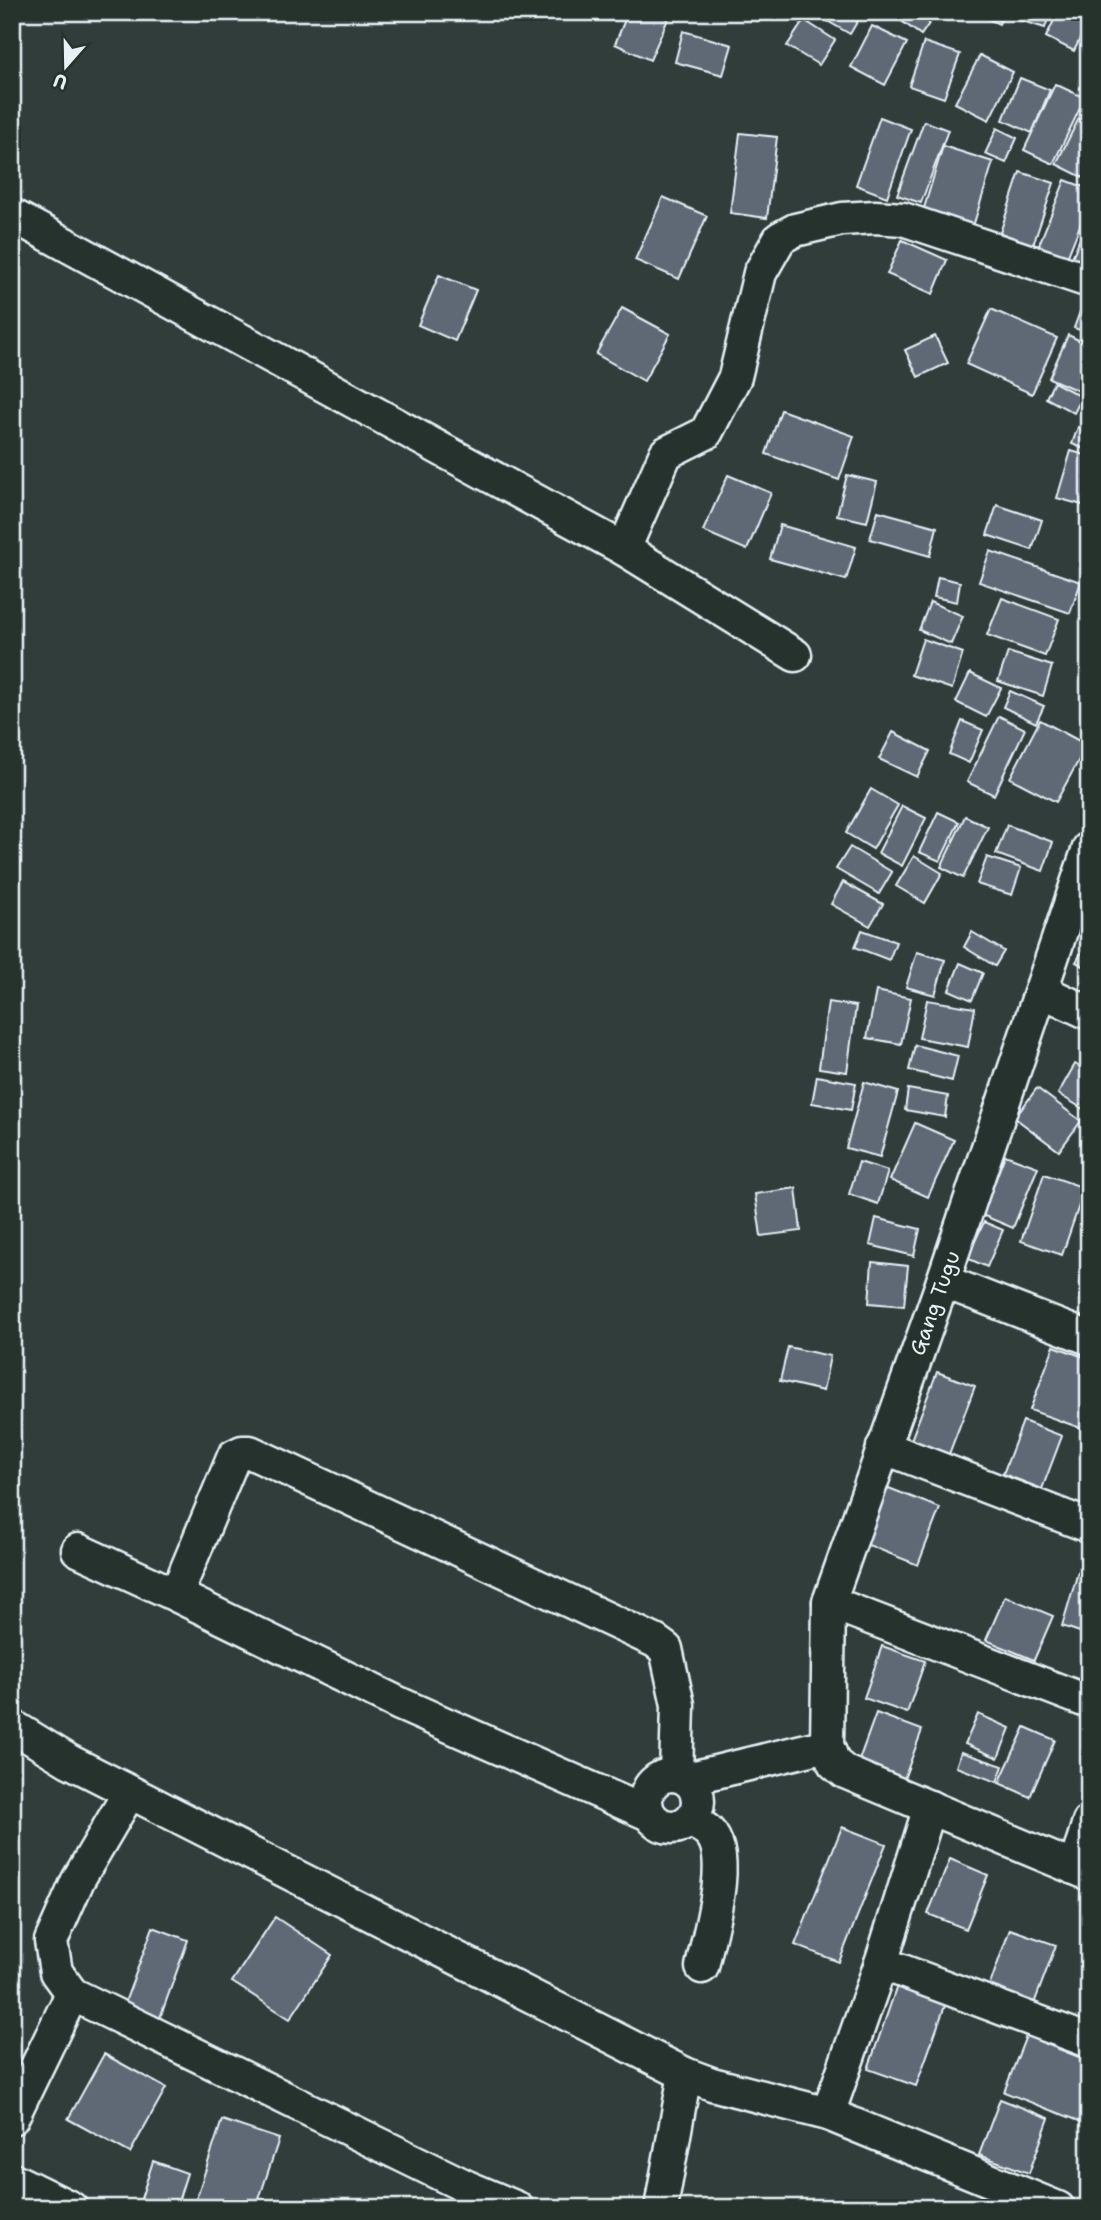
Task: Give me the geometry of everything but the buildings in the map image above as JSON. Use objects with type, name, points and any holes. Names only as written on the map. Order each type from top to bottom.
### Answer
[{"type":"street","points":[[12,215],[624,549],[795,655]]},
{"type":"street","points":[[624,549],[666,453],[706,433],[735,376],[760,273],[780,238],[795,230],[842,219],[903,219],[1089,281]]},
{"type":"street","name":"Gang Tugu","points":[[830,1754],[829,1602],[943,1281],[1089,848]]},
{"type":"street","points":[[1042,991],[1089,1013]]},
{"type":"street","points":[[943,1281],[1089,1338]]},
{"type":"street","points":[[883,1447],[1089,1526]]},
{"type":"street","points":[[176,1595],[234,1456],[250,1452],[655,1641],[666,1649],[678,1705],[681,1777],[695,1788],[698,1799],[696,1811],[690,1820],[680,1826],[668,1827],[657,1823],[649,1814],[645,1803],[646,1791],[653,1782],[664,1776],[681,1777],[830,1754],[845,1772],[1082,1871],[1089,1822]]},
{"type":"street","points":[[78,1550],[400,1704],[649,1814]]},
{"type":"street","points":[[829,1602],[1089,1702]]},
{"type":"street","points":[[12,1726],[69,1762],[698,2079],[828,2113],[1058,2208]]},
{"type":"street","points":[[130,1793],[78,1880],[51,1941],[56,1972],[72,1994],[461,2197],[517,2208]]},
{"type":"street","points":[[828,2113],[881,1963],[930,1807]]},
{"type":"street","points":[[690,1820],[709,1831],[719,1855],[718,1886],[702,1967]]},
{"type":"street","points":[[881,1963],[1089,2041]]},
{"type":"street","points":[[12,2118],[72,1994]]},
{"type":"street","points":[[661,2208],[698,2079]]},
{"type":"street","points":[[12,2179],[71,2208]]}]
